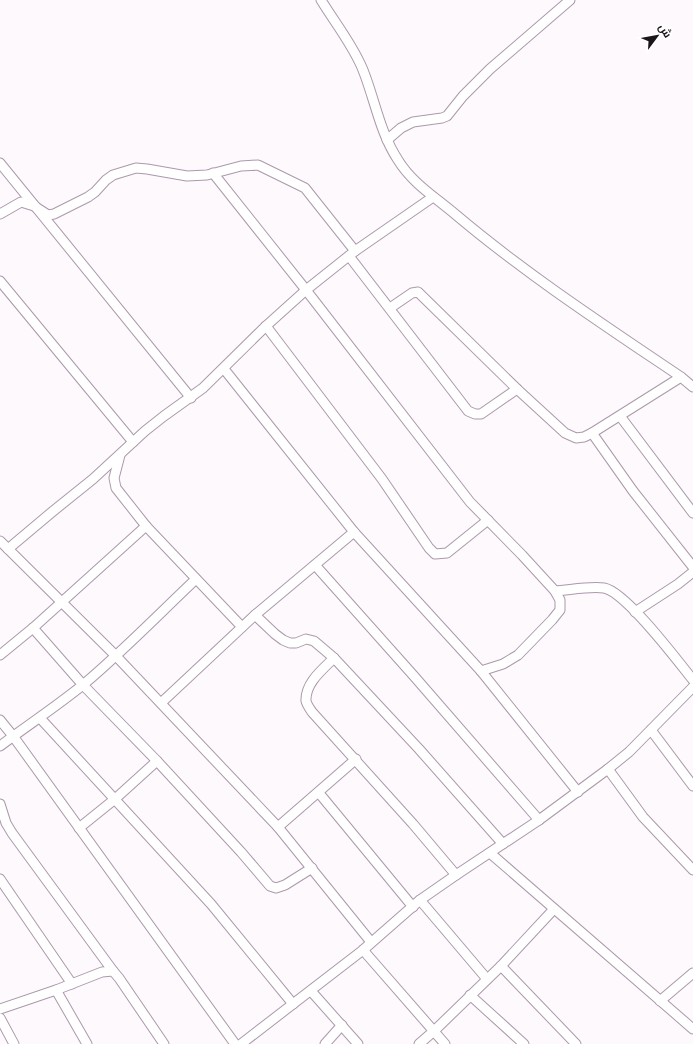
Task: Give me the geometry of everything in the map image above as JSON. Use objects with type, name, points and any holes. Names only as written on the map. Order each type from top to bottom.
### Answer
[{"type":"street","points":[[321,0],[356,56],[363,70],[387,140],[407,173],[433,197],[523,269],[681,377],[693,387]]},
{"type":"street","points":[[387,140],[401,128],[413,122],[447,116],[463,96],[490,69],[570,0]]},
{"type":"street","points":[[0,163],[191,398]]},
{"type":"street","points":[[0,214],[21,202],[34,206],[48,215],[54,214],[96,192],[106,180],[113,175],[136,168],[187,176],[207,175],[241,166],[258,165],[305,188],[390,308],[468,411],[475,414],[481,414],[517,389]]},
{"type":"street","points":[[213,173],[306,290],[470,502],[555,591],[560,600],[560,610],[518,655],[502,664],[481,671]]},
{"type":"street","points":[[8,549],[93,479],[164,416],[191,398],[224,369],[266,326],[306,290],[352,253],[433,197]]},
{"type":"street","points":[[0,281],[133,442]]},
{"type":"street","points":[[390,308],[412,293],[418,292],[517,389],[566,433],[576,438],[584,437],[592,433],[681,377]]},
{"type":"street","points":[[266,326],[382,479],[429,548],[435,554],[447,553],[488,520]]},
{"type":"street","points":[[224,369],[354,532],[481,671],[578,792]]},
{"type":"street","points":[[620,416],[693,513]]},
{"type":"street","points":[[592,433],[633,491],[693,566]]},
{"type":"street","points":[[120,454],[114,478],[116,488],[146,526],[242,627]]},
{"type":"street","points":[[0,655],[33,628],[146,526]]},
{"type":"street","points":[[161,703],[255,615],[354,532]]},
{"type":"street","points":[[0,541],[116,656],[278,827],[371,942]]},
{"type":"street","points":[[315,565],[539,820]]},
{"type":"street","points":[[635,612],[678,584],[693,572]]},
{"type":"street","points":[[0,746],[83,685],[116,656],[196,579]]},
{"type":"street","points":[[555,591],[595,587],[606,588],[618,594],[648,624],[693,680]]},
{"type":"street","points":[[255,615],[283,640],[290,643],[296,643],[306,639],[314,641],[334,658],[419,749],[503,844]]},
{"type":"street","points":[[33,628],[83,685],[157,760],[270,886],[276,888],[285,886],[312,868]]},
{"type":"street","points":[[334,658],[315,678],[308,689],[306,702],[312,712],[356,759],[456,875]]},
{"type":"street","points":[[241,1044],[363,950],[420,900],[539,820],[608,769],[629,752],[693,687]]},
{"type":"street","points":[[40,718],[211,904],[293,1004]]},
{"type":"street","points":[[0,720],[235,1044]]},
{"type":"street","points":[[651,730],[693,786]]},
{"type":"street","points":[[278,827],[319,793],[356,759]]},
{"type":"street","points":[[79,828],[115,799],[157,760]]},
{"type":"street","points":[[608,769],[643,817],[693,870]]},
{"type":"street","points":[[319,793],[412,907]]},
{"type":"street","points":[[0,804],[6,823],[12,833],[119,978],[164,1044]]},
{"type":"street","points":[[490,853],[693,1029]]},
{"type":"street","points":[[0,879],[72,984]]},
{"type":"street","points":[[420,900],[487,979]]},
{"type":"street","points":[[419,1044],[501,966],[554,909]]},
{"type":"street","points":[[363,950],[445,1044]]},
{"type":"street","points":[[501,966],[574,1043]]},
{"type":"street","points":[[0,1008],[56,990],[102,972],[113,971]]},
{"type":"street","points":[[660,1001],[693,973]]},
{"type":"street","points":[[56,990],[87,1044]]},
{"type":"street","points":[[311,991],[358,1044]]},
{"type":"street","points":[[470,995],[524,1044]]},
{"type":"street","points":[[0,1018],[14,1044]]},
{"type":"street","points":[[325,1044],[342,1025]]}]
